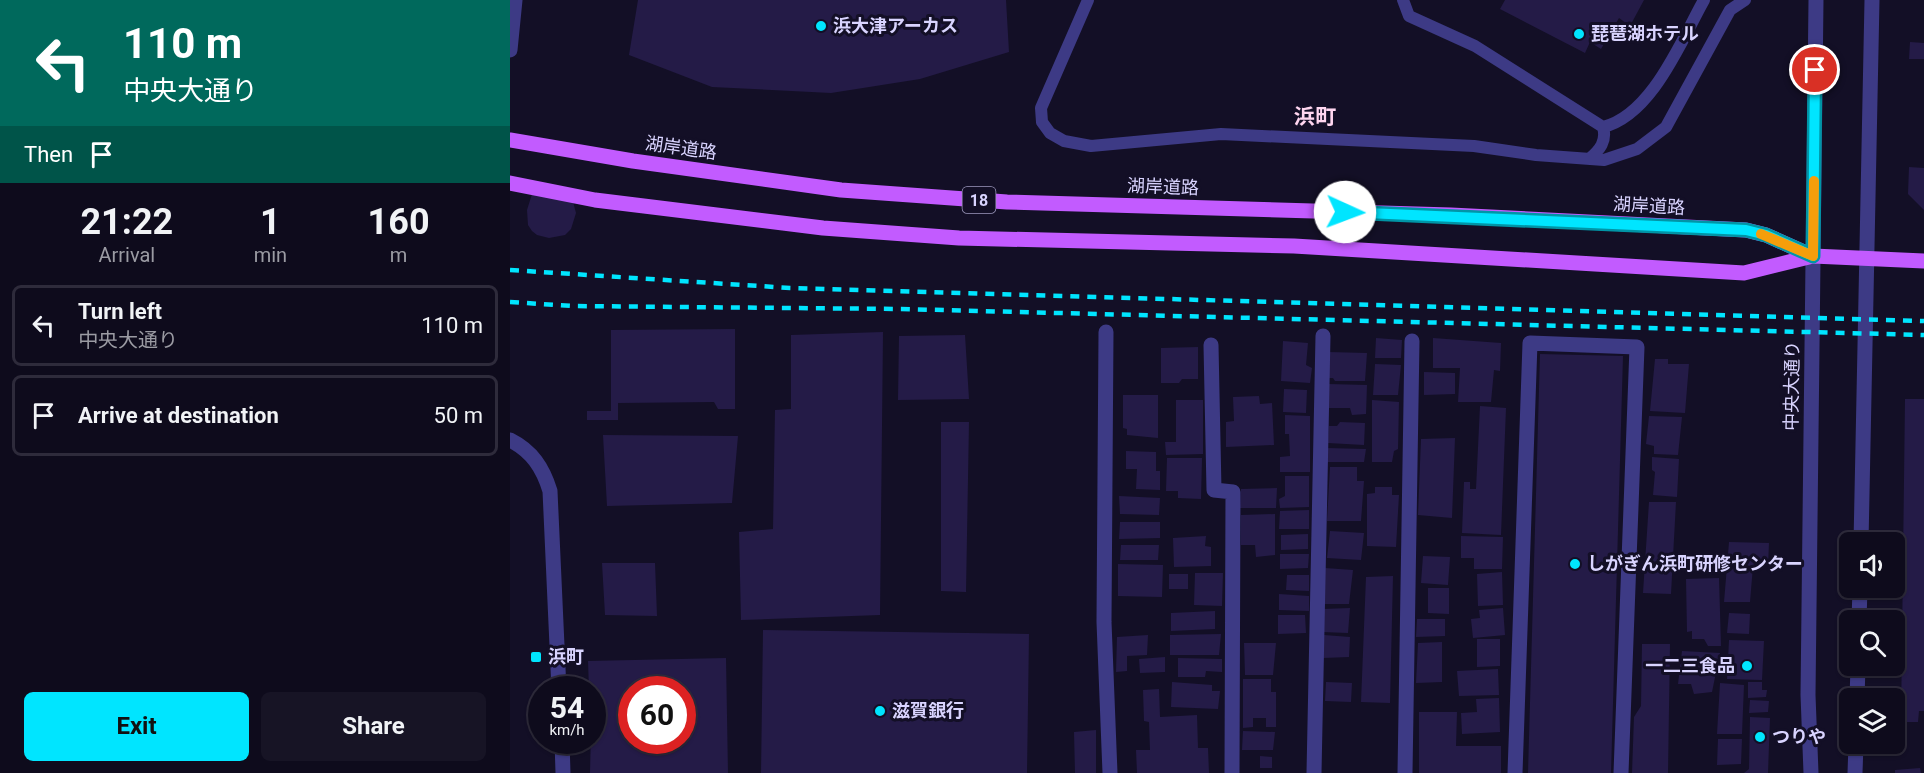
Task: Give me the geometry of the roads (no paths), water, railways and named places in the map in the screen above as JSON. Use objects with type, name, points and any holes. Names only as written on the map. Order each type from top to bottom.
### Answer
[{"type":"main road","name":"湖岸道路","points":[[510,140],[633,161],[841,190],[1007,202],[1451,215],[1746,230],[1766,235],[1813,256]]},
{"type":"main road","name":"湖岸道路","points":[[510,183],[595,200],[720,217],[823,228],[959,238],[1294,246],[1744,273],[1813,256],[1924,261]]},
{"type":"street","points":[[510,50],[515,0]]},
{"type":"street","name":"中央大通り","points":[[1811,773],[1808,695],[1816,0]]},
{"type":"street","points":[[1861,532],[1872,0]]},
{"type":"street","points":[[1106,332],[1104,622],[1110,773]]},
{"type":"street","points":[[1314,773],[1323,336]]},
{"type":"street","points":[[1405,773],[1412,341]]},
{"type":"street","points":[[1515,773],[1530,343],[1637,347],[1622,773]]},
{"type":"street","points":[[1211,345],[1214,490],[1233,492],[1232,773]]},
{"type":"street","points":[[510,440],[528,450],[544,473],[550,491],[558,676]]},
{"type":"street","points":[[562,754],[563,773]]},
{"type":"street","points":[[1855,773],[1856,754]]},
{"type":"lane","points":[[1089,0],[1041,108],[1042,122],[1050,133],[1064,141],[1091,146],[1221,134],[1474,146],[1536,155],[1604,160],[1637,149],[1666,127],[1730,10],[1745,0]]},
{"type":"lane","points":[[1403,0],[1409,16],[1475,46],[1603,127],[1605,135],[1602,146],[1589,159]]},
{"type":"lane","points":[[1603,127],[1619,123],[1640,105],[1670,62],[1704,0]]},
{"type":"railway","points":[[510,270],[790,288],[1924,321]]},
{"type":"railway","points":[[510,302],[572,306],[901,309],[1924,335]]},
{"type":"place","name":"浜大津アーカス","points":[[821,26]]},
{"type":"place","name":"琵琶湖ホテル","points":[[1579,34]]},
{"type":"place","name":"しがぎん浜町研修センター","points":[[1575,564]]},
{"type":"place","name":"浜町","points":[[536,657]]},
{"type":"place","name":"一二三食品","points":[[1747,666]]},
{"type":"place","name":"滋賀銀行","points":[[880,711]]},
{"type":"place","name":"つりや","points":[[1760,737]]},
{"type":"district","name":"浜町","points":[[1315,117]]}]
